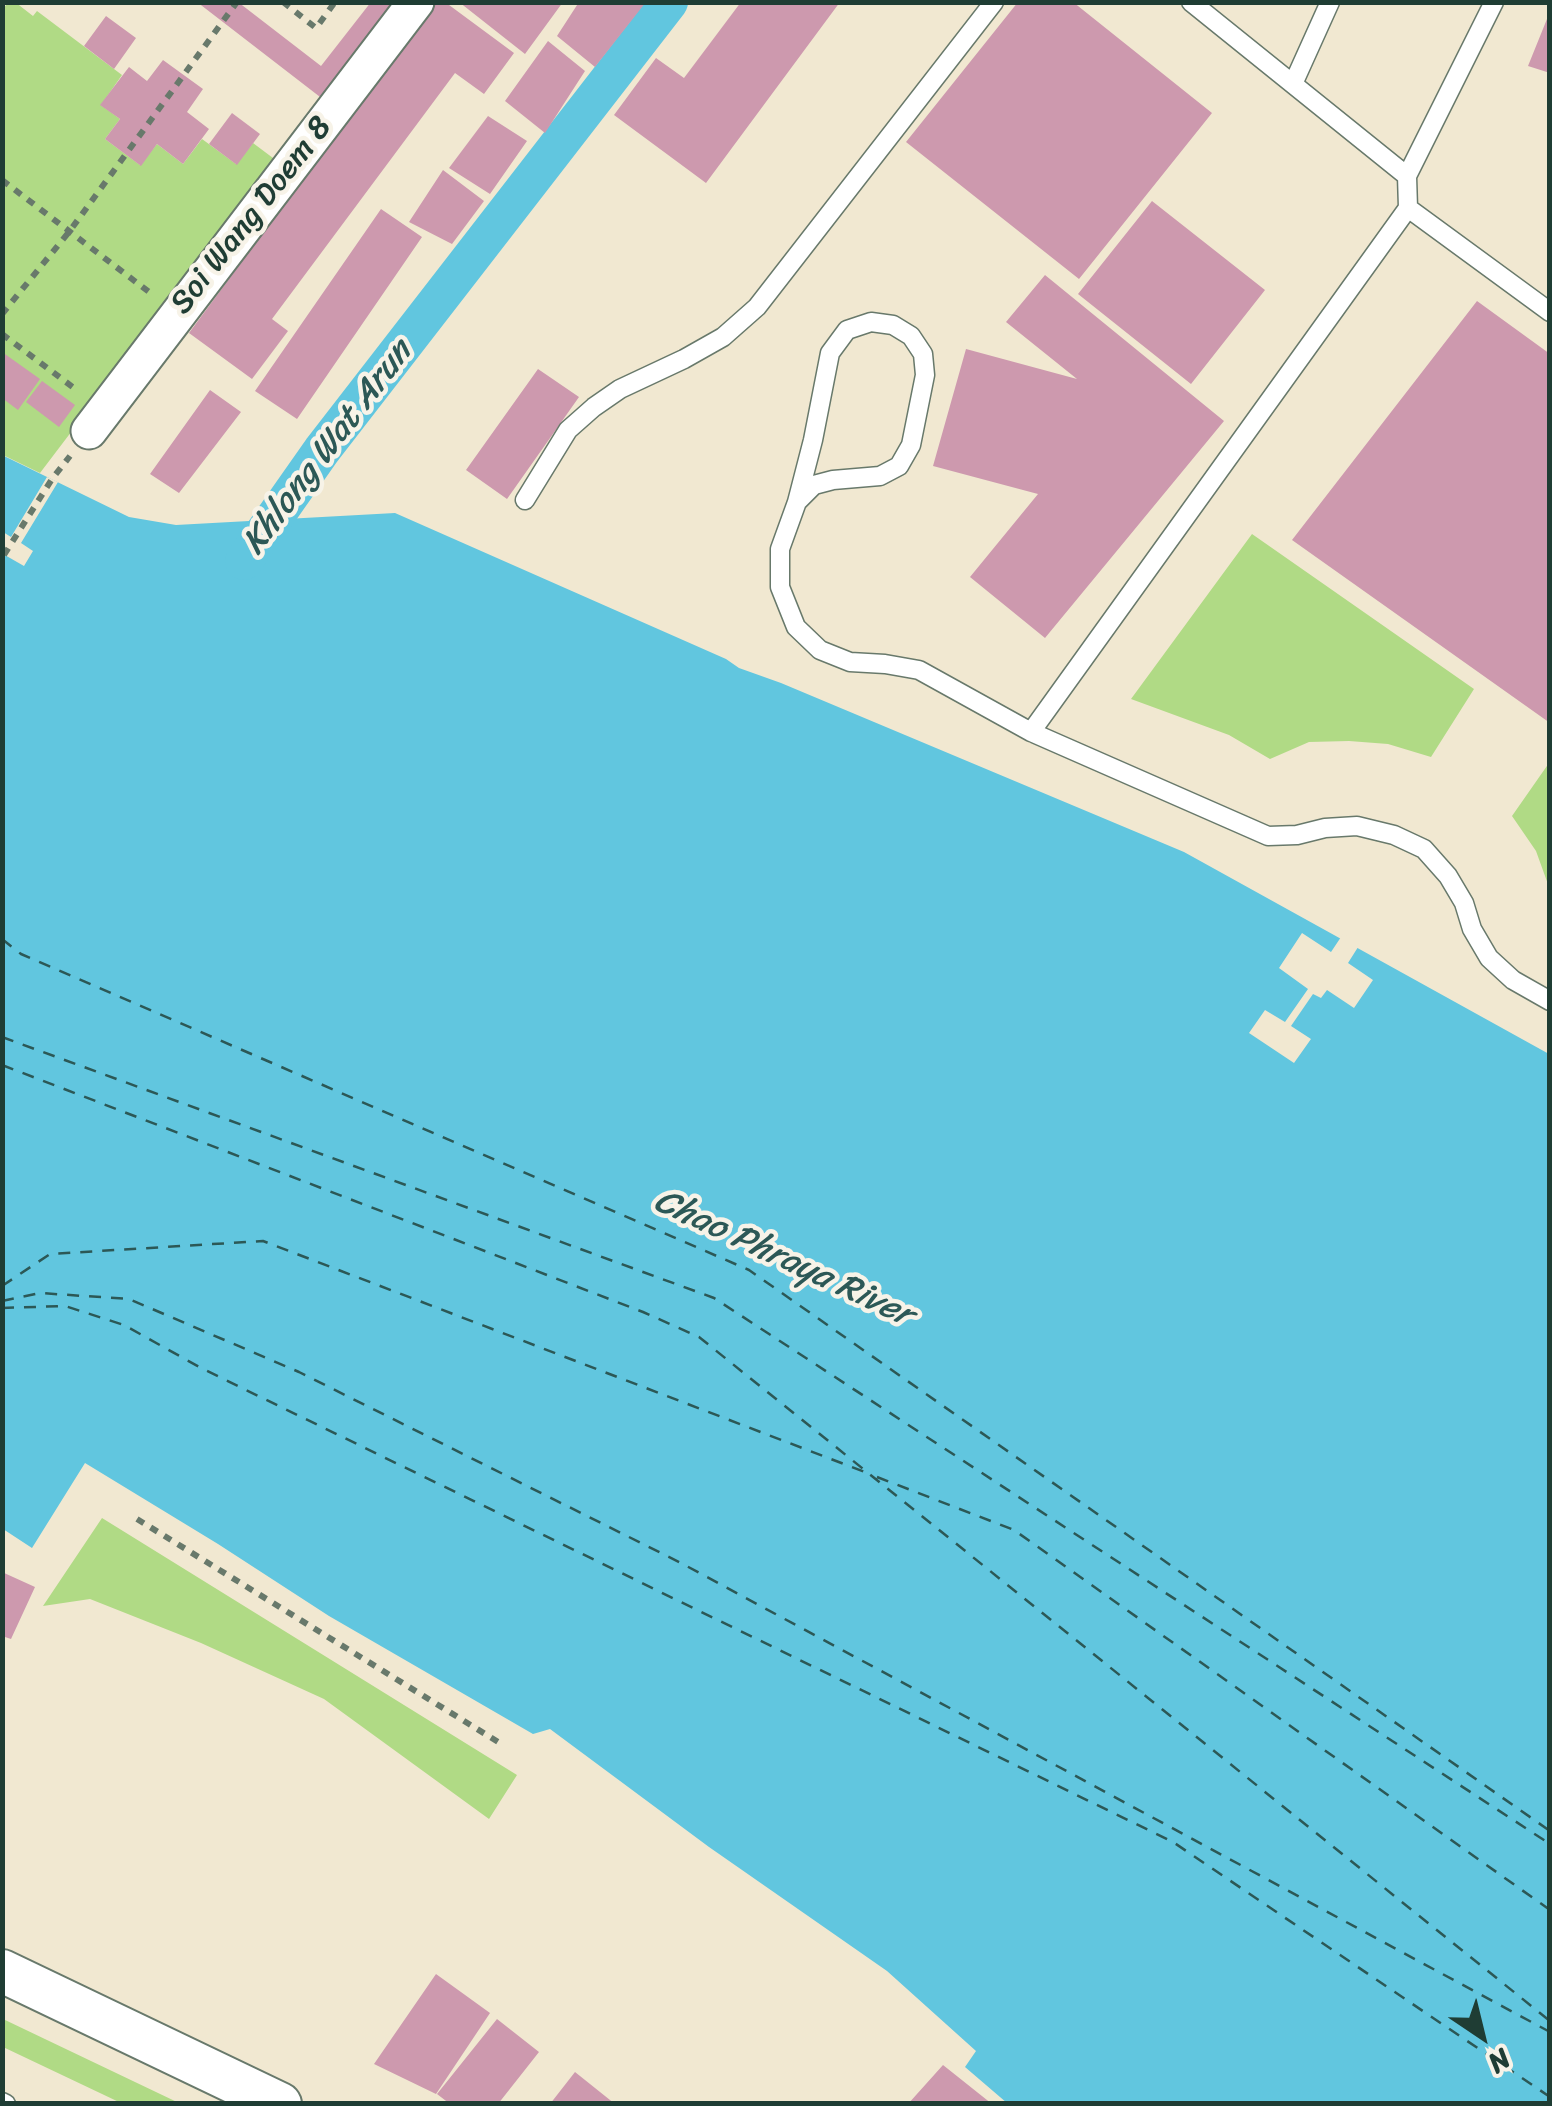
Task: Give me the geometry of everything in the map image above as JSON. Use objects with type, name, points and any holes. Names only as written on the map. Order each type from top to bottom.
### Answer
[{"type":"street","name":"Soi Wang Doem 8","points":[[96,420],[416,2]]},
{"type":"street","points":[[2,1971],[280,2104]]},
{"type":"lane","points":[[524,500],[568,430],[594,407],[620,389],[723,337],[757,307],[994,2]]},
{"type":"lane","points":[[1191,2],[1407,176]]},
{"type":"lane","points":[[1294,84],[1330,2]]},
{"type":"lane","points":[[1031,732],[1408,208],[1407,176],[1494,2]]},
{"type":"lane","points":[[1408,208],[1550,312]]},
{"type":"lane","points":[[796,502],[814,485],[880,476],[899,466],[912,445],[925,375],[922,354],[911,336],[892,326],[871,322],[848,330],[830,353],[813,440],[780,549],[780,587],[796,627],[820,650],[850,662],[919,670],[1031,732],[1268,836],[1357,826],[1394,835],[1424,850],[1448,876],[1489,958],[1513,980],[1550,1001]]},
{"type":"path","points":[[2,314],[68,232],[237,2]]},
{"type":"path","points":[[283,2],[316,28],[335,2]]},
{"type":"path","points":[[2,180],[156,296]]},
{"type":"path","points":[[2,334],[96,420]]},
{"type":"path","points":[[4,554],[52,479]]},
{"type":"path","points":[[137,1518],[503,1744]]},
{"type":"green space","points":[[15,2],[33,16],[37,11],[122,75],[101,105],[120,119],[105,139],[140,165],[157,144],[183,164],[202,139],[236,164],[253,143],[277,161],[40,473],[3,455],[2,10]]},
{"type":"green space","points":[[1252,534],[1474,689],[1431,757],[1388,744],[1349,741],[1309,742],[1270,759],[1229,735],[1131,699]]},
{"type":"green space","points":[[1549,763],[1549,887],[1536,851],[1512,816]]},
{"type":"green space","points":[[102,1518],[517,1775],[489,1819],[324,1699],[201,1643],[90,1599],[43,1606]]},
{"type":"green space","points":[[2,2019],[179,2103],[121,2103],[3,2047]]},
{"type":"water","name":"Chao Phraya River","points":[[2,455],[129,517],[176,525],[395,513],[739,668],[1184,852],[1549,1054],[1549,2103],[1007,2103],[965,2067],[976,2051],[887,1971],[709,1847],[550,1729],[533,1734],[329,1616],[85,1463],[32,1548],[3,1529]]},
{"type":"pier","points":[[47,477],[58,482],[21,543],[33,551],[24,566],[3,554],[3,532],[11,537]]},
{"type":"pier","points":[[1302,933],[1331,952],[1343,934],[1360,944],[1348,963],[1373,980],[1354,1008],[1327,990],[1321,998],[1313,994],[1291,1026],[1311,1039],[1294,1063],[1249,1033],[1265,1010],[1285,1022],[1308,989],[1279,968]]},
{"type":"building","points":[[197,2],[238,2],[321,66],[371,2],[399,2],[324,100]]},
{"type":"building","points":[[434,2],[445,2],[514,53],[484,94],[455,73],[272,319],[288,331],[252,379],[189,333]]},
{"type":"building","points":[[459,2],[563,2],[525,54]]},
{"type":"building","points":[[579,2],[646,2],[595,67],[557,36]]},
{"type":"building","points":[[741,2],[840,2],[706,183],[614,115],[656,58],[684,78]]},
{"type":"building","points":[[1018,2],[1073,2],[1212,113],[1079,279],[906,142]]},
{"type":"building","points":[[1550,14],[1550,73],[1528,66]]},
{"type":"building","points":[[106,16],[136,38],[114,69],[84,46]]},
{"type":"building","points":[[548,41],[585,71],[545,133],[505,101]]},
{"type":"building","points":[[163,60],[203,89],[187,112],[209,129],[183,164],[157,144],[141,166],[105,139],[120,119],[100,105],[129,67],[147,81]]},
{"type":"building","points":[[232,113],[260,134],[237,165],[209,144]]},
{"type":"building","points":[[488,116],[527,141],[490,194],[449,168]]},
{"type":"building","points":[[443,170],[484,201],[452,244],[409,222]]},
{"type":"building","points":[[1152,201],[1265,290],[1191,384],[1078,294]]},
{"type":"building","points":[[381,209],[422,237],[297,419],[255,391]]},
{"type":"building","points":[[1045,275],[1224,421],[1045,638],[970,577],[1038,494],[933,466],[966,349],[1077,379],[1006,322]]},
{"type":"building","points":[[1477,301],[1550,354],[1550,723],[1292,540]]},
{"type":"building","points":[[2,352],[40,379],[18,410],[2,398]]},
{"type":"building","points":[[538,369],[579,397],[507,499],[466,470]]},
{"type":"building","points":[[42,381],[75,405],[59,427],[26,402]]},
{"type":"building","points":[[210,390],[241,412],[179,493],[150,474]]},
{"type":"building","points":[[2,1572],[35,1587],[11,1639],[2,1636]]},
{"type":"building","points":[[436,1974],[490,2013],[436,2094],[374,2064]]},
{"type":"building","points":[[497,2019],[539,2052],[498,2104],[450,2104],[437,2094]]},
{"type":"building","points":[[943,2065],[992,2104],[908,2104]]},
{"type":"building","points":[[575,2072],[615,2104],[550,2104]]},
{"type":"waterway","name":"Khlong Wat Arun","points":[[244,561],[322,450],[669,2]]},
{"type":"ferry route","points":[[2,939],[21,954],[749,1270],[1550,1831]]},
{"type":"ferry route","points":[[2,1037],[714,1298],[1550,1844]]},
{"type":"ferry route","points":[[2,1065],[699,1337],[1550,2021]]},
{"type":"ferry route","points":[[2,1286],[50,1254],[263,1241],[870,1474]]},
{"type":"ferry route","points":[[2,1301],[40,1293],[129,1299],[299,1372],[681,1563],[1550,2032]]},
{"type":"ferry route","points":[[2,1308],[65,1306],[124,1325],[201,1368],[1173,1842],[1550,2097]]},
{"type":"ferry route","points":[[877,1477],[1014,1530],[1550,1910]]}]
